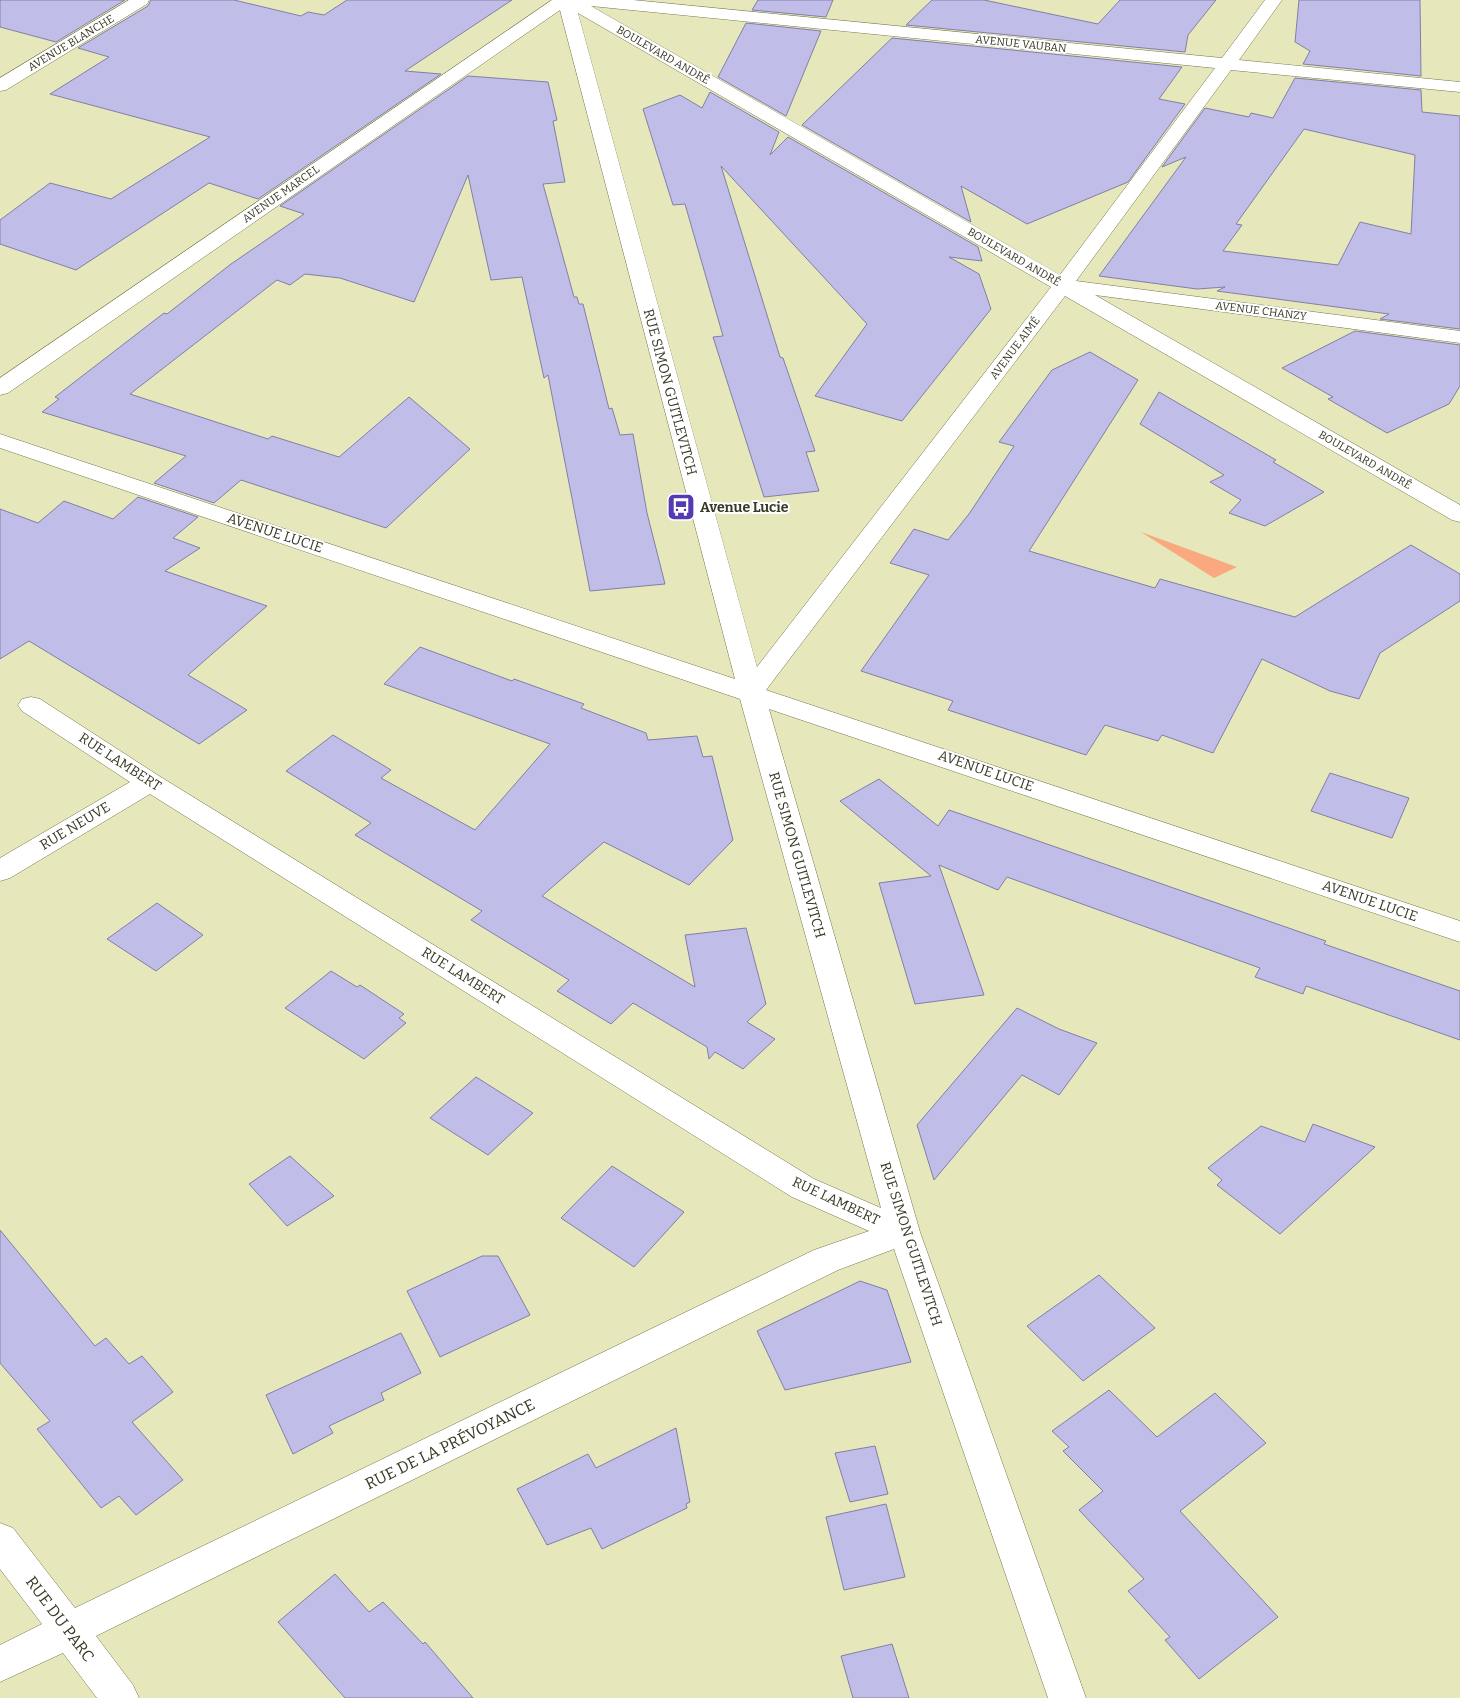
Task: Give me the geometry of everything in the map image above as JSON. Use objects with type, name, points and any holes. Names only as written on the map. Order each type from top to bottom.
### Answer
[{"type":"street","name":"AVENUE BLANCHE","points":[[0,86],[141,0]]},
{"type":"street","name":"BOULEVARD ANDRÉ","points":[[566,0],[1460,515]]},
{"type":"street","name":"AVENUE MARCEL","points":[[0,388],[566,0]]},
{"type":"street","name":"RUE SIMON GUITLEVITCH","points":[[566,0],[751,692],[904,1232],[1067,1698]]},
{"type":"street","name":"AVENUE VAUBAN","points":[[582,0],[1460,87]]},
{"type":"street","name":"AVENUE AIMÉ","points":[[751,692],[1063,285],[1274,0]]},
{"type":"street","name":"AVENUE CHANZY","points":[[1063,285],[1460,337]]},
{"type":"street","name":"AVENUE LUCIE","points":[[0,441],[1460,932]]},
{"type":"street","name":"RUE LAMBERT","points":[[31,705],[150,782],[803,1188],[904,1232]]},
{"type":"street","name":"RUE NEUVE","points":[[0,870],[150,782]]},
{"type":"street","name":"RUE DE LA PRÉVOYANCE","points":[[0,1664],[826,1260],[904,1232]]},
{"type":"street","name":"RUE DU PARC","points":[[0,1540],[120,1698]]},
{"type":"shaded area","points":[[1141,532],[1237,567],[1214,578]]},
{"type":"building","points":[[0,0],[125,0],[56,42],[0,27]]},
{"type":"building","points":[[151,0],[234,0],[301,16],[308,12],[324,15],[347,0],[512,0],[405,71],[441,74],[258,199],[209,183],[76,270],[0,244],[0,220],[50,183],[111,199],[210,137],[50,94],[109,57],[78,48],[148,6]]},
{"type":"building","points":[[758,0],[833,0],[826,17],[752,10]]},
{"type":"building","points":[[932,0],[984,0],[1098,24],[1120,0],[1216,0],[1188,35],[1185,52],[906,25]]},
{"type":"building","points":[[1299,0],[1420,0],[1421,76],[1303,64],[1310,51],[1295,42]]},
{"type":"building","points":[[746,23],[821,31],[786,116],[718,77]]},
{"type":"building","points":[[892,38],[1182,67],[1159,99],[1185,104],[1128,182],[1027,224],[961,186],[971,222],[802,125]]},
{"type":"building","points":[[468,76],[548,82],[557,120],[553,121],[565,182],[543,184],[574,297],[577,297],[579,304],[583,304],[609,409],[612,408],[620,435],[633,434],[647,513],[665,584],[590,591],[548,375],[544,378],[522,277],[491,280],[468,175],[414,302],[340,278],[305,274],[290,285],[277,280],[130,394],[268,439],[272,436],[339,457],[409,397],[470,449],[386,528],[241,480],[214,503],[154,483],[186,456],[42,412],[59,399],[55,397],[164,313],[167,314],[231,264],[304,214],[280,206]]},
{"type":"building","points":[[1295,78],[1421,90],[1422,112],[1460,116],[1460,329],[1380,319],[1389,314],[1217,291],[1225,287],[1197,289],[1099,276],[1186,157],[1162,167],[1205,108],[1249,117],[1251,113],[1273,118]],"holes":[[[1304,129],[1415,155],[1411,234],[1360,222],[1338,265],[1223,251],[1242,225],[1236,224]]]},
{"type":"building","points":[[710,92],[779,132],[770,155],[788,137],[978,247],[982,261],[949,257],[979,274],[991,309],[902,421],[815,396],[867,324],[721,166],[780,357],[783,358],[815,451],[806,452],[819,491],[764,497],[713,337],[723,336],[685,204],[673,205],[643,109],[680,95],[702,108]]},
{"type":"building","points":[[1355,331],[1460,345],[1460,386],[1449,404],[1387,433],[1328,399],[1333,397],[1282,368]]},
{"type":"building","points":[[1090,352],[1138,380],[1029,551],[1155,588],[1160,579],[1295,617],[1411,545],[1460,574],[1460,601],[1380,653],[1359,699],[1330,691],[1262,659],[1213,753],[1162,735],[1158,741],[1105,725],[1086,755],[948,710],[953,701],[861,671],[929,575],[890,563],[914,529],[948,540],[969,514],[1014,446],[999,442],[1052,370]]},
{"type":"building","points":[[1159,392],[1276,460],[1273,462],[1324,492],[1265,526],[1229,513],[1241,500],[1210,482],[1224,475],[1140,424]]},
{"type":"building","points":[[138,497],[198,517],[173,538],[200,548],[165,571],[267,606],[188,675],[247,710],[199,744],[29,641],[0,659],[0,509],[38,523],[64,501],[113,519]]},
{"type":"building","points":[[420,647],[512,681],[514,679],[584,704],[581,708],[646,733],[648,740],[697,736],[703,757],[712,756],[733,840],[689,885],[604,842],[542,896],[695,987],[685,935],[746,928],[766,1004],[747,1022],[775,1039],[743,1069],[715,1052],[709,1059],[707,1047],[633,1003],[611,1024],[557,991],[569,980],[471,920],[482,911],[355,835],[371,823],[286,771],[333,735],[391,770],[381,778],[475,830],[550,744],[384,684]]},
{"type":"building","points":[[1330,773],[1409,798],[1392,838],[1311,811]]},
{"type":"building","points":[[879,779],[938,826],[949,810],[1326,941],[1324,944],[1460,991],[1460,1040],[1306,986],[1303,994],[1255,977],[1260,968],[1007,877],[998,890],[939,865],[984,995],[915,1004],[879,883],[931,876],[840,801]]},
{"type":"building","points":[[157,903],[203,935],[156,971],[107,939]]},
{"type":"building","points":[[331,971],[357,987],[360,985],[404,1014],[399,1018],[406,1023],[364,1059],[285,1008]]},
{"type":"building","points":[[1017,1008],[1059,1029],[1097,1043],[1059,1095],[1022,1075],[934,1180],[917,1125]]},
{"type":"building","points":[[476,1077],[533,1113],[488,1155],[430,1118]]},
{"type":"building","points":[[1313,1124],[1375,1147],[1280,1234],[1217,1185],[1222,1180],[1208,1168],[1261,1126],[1305,1142]]},
{"type":"building","points":[[290,1156],[334,1196],[287,1226],[249,1184]]},
{"type":"building","points":[[612,1166],[684,1212],[634,1267],[561,1218]]},
{"type":"building","points":[[0,1230],[95,1346],[106,1338],[129,1364],[142,1356],[173,1392],[132,1422],[183,1480],[136,1515],[119,1496],[101,1508],[37,1429],[50,1421],[0,1363]]},
{"type":"building","points":[[482,1256],[498,1256],[530,1315],[440,1357],[407,1291]]},
{"type":"building","points":[[1099,1275],[1155,1328],[1083,1381],[1027,1326]]},
{"type":"building","points":[[860,1281],[887,1290],[911,1362],[785,1390],[757,1331]]},
{"type":"building","points":[[401,1333],[421,1373],[381,1393],[384,1400],[329,1426],[333,1433],[293,1454],[266,1395]]},
{"type":"building","points":[[1109,1390],[1157,1437],[1215,1393],[1266,1443],[1180,1511],[1278,1617],[1199,1679],[1165,1640],[1170,1637],[1128,1591],[1144,1579],[1079,1510],[1103,1491],[1063,1451],[1069,1447],[1052,1431]]},
{"type":"building","points":[[676,1428],[690,1502],[686,1504],[687,1508],[602,1549],[591,1528],[547,1545],[517,1489],[588,1454],[596,1468]]},
{"type":"building","points":[[875,1446],[888,1494],[850,1502],[835,1453]]},
{"type":"building","points":[[886,1504],[905,1577],[844,1590],[826,1517]]},
{"type":"building","points":[[335,1574],[369,1612],[383,1602],[423,1644],[425,1642],[473,1698],[345,1698],[278,1622]]},
{"type":"building","points":[[892,1644],[909,1698],[853,1698],[841,1656]]},
{"type":"place","name":"Avenue Lucie","points":[[681,507]]}]
